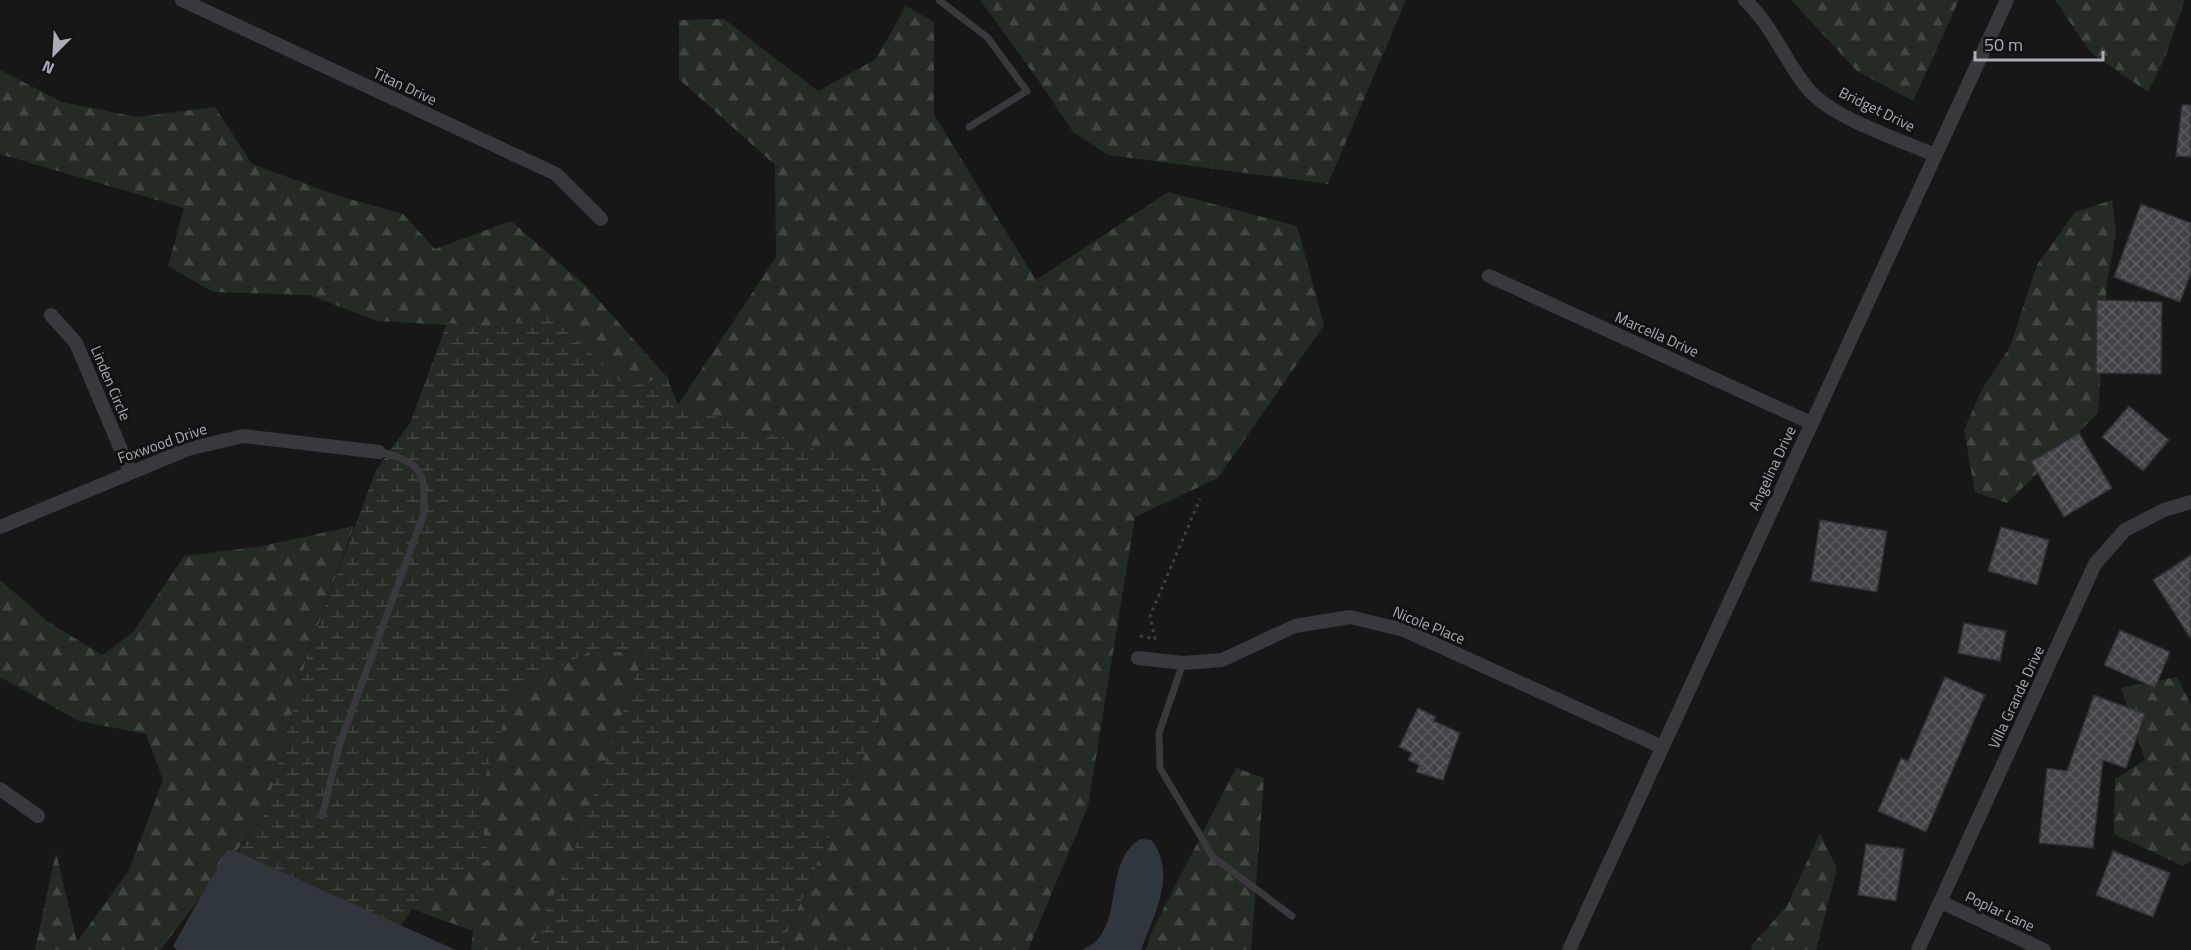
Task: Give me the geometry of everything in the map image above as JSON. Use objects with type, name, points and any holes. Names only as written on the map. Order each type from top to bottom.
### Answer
[{"type":"street","name":"Titan Drive","points":[[183,0],[556,174],[601,219]]},
{"type":"street","name":"Bridget Drive","points":[[1745,0],[1772,31],[1810,91],[1842,114],[1935,155]]},
{"type":"street","name":"Angelina Drive","points":[[1569,950],[2007,0]]},
{"type":"street","name":"Marcella Drive","points":[[1489,276],[1811,423]]},
{"type":"street","name":"Linden Circle","points":[[51,315],[76,343],[130,471]]},
{"type":"street","name":"Foxwood Drive","points":[[0,527],[130,471],[188,449],[243,436],[380,452]]},
{"type":"street","name":"Villa Grande Drive","points":[[1918,950],[2095,564],[2125,530],[2164,510],[2191,502]]},
{"type":"street","name":"Nicole Place","points":[[1138,658],[1183,663],[1222,660],[1295,626],[1350,617],[1404,630],[1662,747]]},
{"type":"street","points":[[0,789],[38,816]]},
{"type":"street","name":"Poplar Lane","points":[[1941,902],[2044,950]]},
{"type":"lane","points":[[939,0],[988,38],[1027,92],[969,127]]},
{"type":"lane","points":[[322,816],[340,743],[423,516],[426,485],[416,467],[398,456],[380,452]]},
{"type":"lane","points":[[1183,663],[1159,733],[1160,768],[1213,857],[1292,916]]},
{"type":"path","points":[[1140,636],[1155,639],[1150,616],[1200,499]]},
{"type":"green space","points":[[980,0],[1406,0],[1328,184],[1108,155],[1073,132]]},
{"type":"green space","points":[[1791,0],[1959,0],[1913,101],[1857,71]]},
{"type":"green space","points":[[2055,0],[2185,0],[2165,57],[2148,92],[2090,52]]},
{"type":"green space","points":[[906,6],[934,22],[934,115],[1036,280],[1168,192],[1297,226],[1324,325],[1218,478],[1135,517],[1088,806],[1028,950],[780,950],[880,719],[678,405],[776,257],[775,165],[679,79],[679,20],[724,19],[818,91],[876,59]]},
{"type":"green space","points":[[0,70],[62,102],[137,117],[215,107],[252,164],[339,196],[403,214],[435,249],[511,221],[587,287],[667,377],[626,387],[549,313],[498,328],[378,321],[309,295],[213,292],[168,266],[184,208],[0,154]]},
{"type":"green space","points":[[2112,200],[2116,233],[2107,282],[2098,413],[2007,503],[1975,492],[1964,430],[1982,389],[2010,347],[2037,265],[2075,212]]},
{"type":"green space","points":[[549,313],[626,387],[667,377],[678,405],[881,470],[880,719],[780,950],[529,950],[574,850],[644,653],[593,650],[514,691],[476,804],[490,858],[412,909],[401,926],[237,852],[265,814],[308,653],[376,470],[410,423],[447,323],[498,328]]},
{"type":"green space","points":[[354,526],[308,653],[265,814],[160,950],[35,950],[56,852],[77,942],[129,870],[163,780],[146,734],[79,721],[0,677],[0,580],[47,621],[102,655],[133,632],[184,556],[257,547]]},
{"type":"green space","points":[[593,650],[645,653],[574,850],[529,950],[471,950],[473,931],[412,909],[490,858],[476,804],[514,691]]},
{"type":"green space","points":[[2177,677],[2191,705],[2191,861],[2183,866],[2114,834],[2115,779],[2145,760],[2121,688]]},
{"type":"green space","points":[[1236,768],[1264,778],[1251,950],[1146,950],[1151,933]]},
{"type":"green space","points":[[1820,833],[1837,869],[1816,950],[1752,950],[1751,946],[1787,906]]},
{"type":"shaded area","points":[[1140,839],[1151,840],[1159,852],[1163,866],[1161,894],[1141,950],[1082,950],[1096,941],[1105,928],[1122,860],[1129,849]]},
{"type":"shaded area","points":[[227,850],[233,850],[456,950],[177,950],[173,946]]},
{"type":"building","points":[[2182,105],[2191,105],[2191,157],[2176,156]]},
{"type":"building","points":[[2141,204],[2191,223],[2191,273],[2180,302],[2114,277]]},
{"type":"building","points":[[2097,300],[2162,302],[2161,374],[2096,373]]},
{"type":"building","points":[[2129,406],[2169,440],[2143,471],[2102,437]]},
{"type":"building","points":[[2079,433],[2112,488],[2064,517],[2031,462]]},
{"type":"building","points":[[1820,520],[1887,531],[1877,592],[1811,581]]},
{"type":"building","points":[[2001,527],[2049,540],[2037,585],[1988,571]]},
{"type":"building","points":[[2191,555],[2191,639],[2153,580]]},
{"type":"building","points":[[1964,623],[2006,631],[2000,661],[1958,653]]},
{"type":"building","points":[[2120,630],[2170,652],[2155,688],[2104,665]]},
{"type":"building","points":[[1945,677],[1985,695],[1926,832],[1878,811],[1901,758],[1908,761]]},
{"type":"building","points":[[2094,695],[2145,714],[2126,768],[2103,760],[2093,848],[2039,843],[2047,768],[2067,771]]},
{"type":"building","points":[[1418,708],[1436,717],[1434,721],[1460,733],[1443,780],[1416,772],[1419,765],[1408,760],[1412,753],[1399,747]]},
{"type":"building","points":[[1866,844],[1904,849],[1896,901],[1858,895]]},
{"type":"building","points":[[2113,851],[2170,873],[2153,917],[2096,895]]}]
